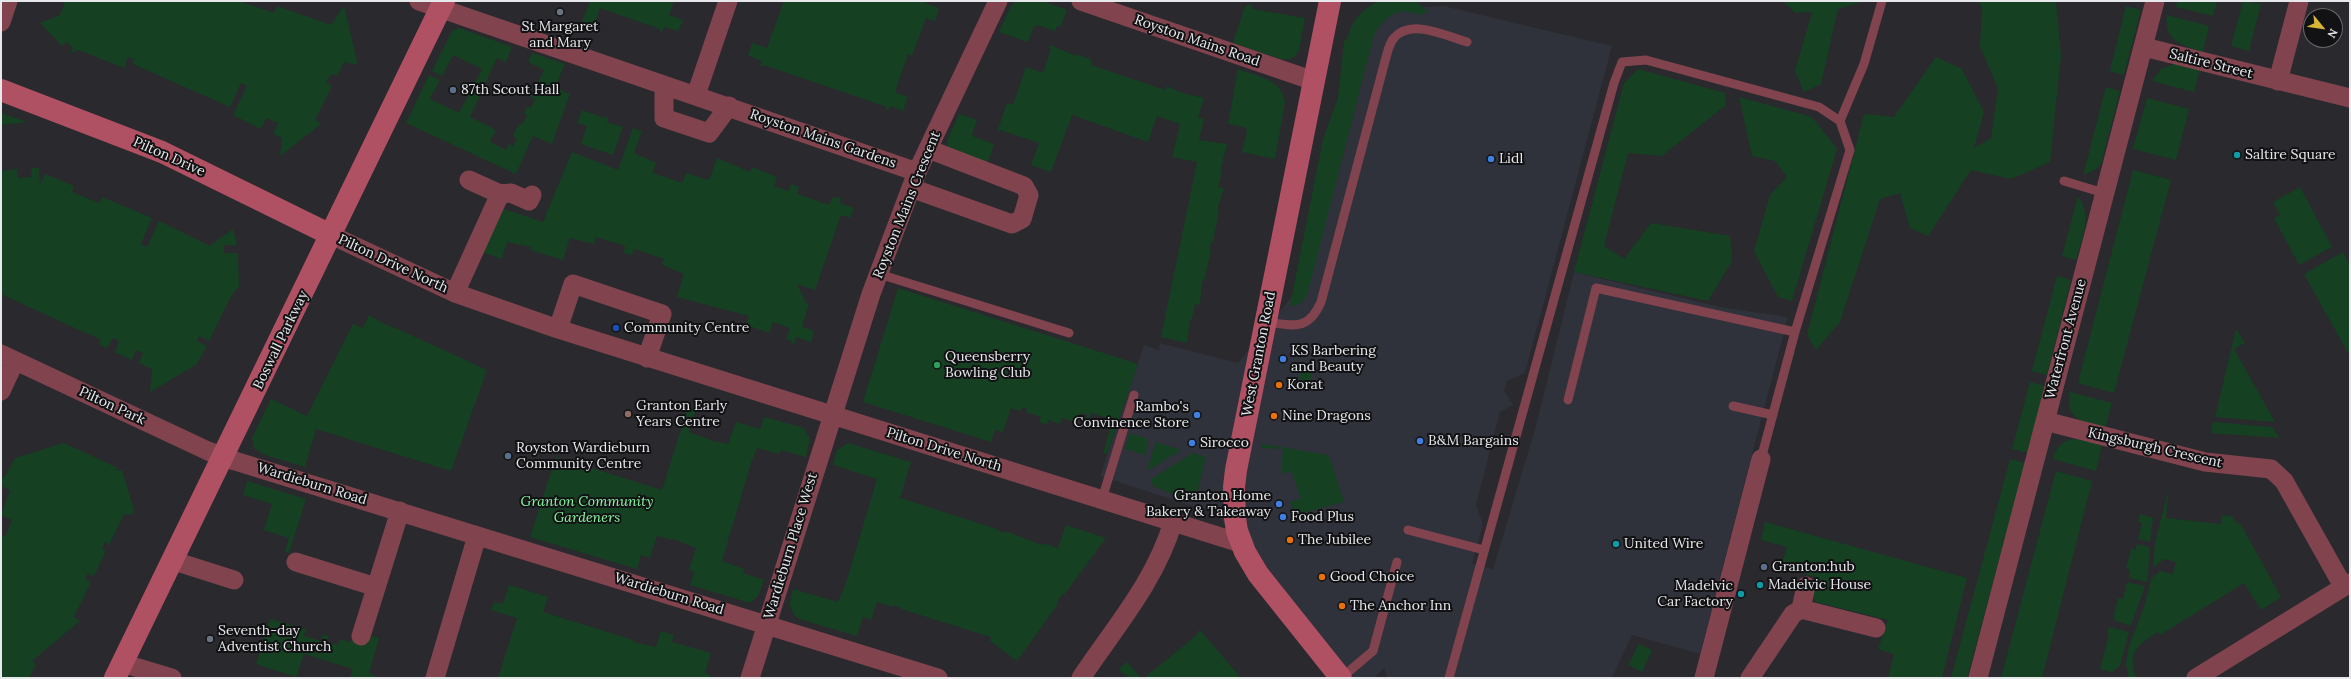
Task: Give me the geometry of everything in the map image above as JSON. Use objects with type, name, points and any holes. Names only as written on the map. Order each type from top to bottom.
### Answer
[{"type":"street","points":[[1,22],[8,1]]},
{"type":"street","name":"Royston Mains Gardens","points":[[418,1],[443,5],[664,85],[729,106],[914,180],[1012,224],[1022,219],[1029,195],[1024,186],[928,149]]},
{"type":"street","points":[[696,95],[728,1]]},
{"type":"street","name":"Royston Mains Crescent","points":[[833,415],[879,274],[914,180],[998,1]]},
{"type":"street","name":"Royston Mains Road","points":[[1081,1],[1314,81]]},
{"type":"street","name":"West Granton Road","points":[[1330,1],[1234,482],[1235,518],[1240,543],[1258,574],[1341,678]]},
{"type":"street","name":"Waterfront Avenue","points":[[1978,678],[2104,193],[2156,1]]},
{"type":"street","points":[[2278,81],[2299,1]]},
{"type":"street","name":"Boswall Parkway","points":[[119,671],[443,5]]},
{"type":"street","name":"Saltire Street","points":[[2144,47],[2350,98]]},
{"type":"street","points":[[664,85],[664,118],[709,133],[729,106]]},
{"type":"street","name":"Pilton Drive","points":[[1,90],[162,152],[331,235]]},
{"type":"street","points":[[469,180],[500,194],[511,193],[529,201],[532,195]]},
{"type":"street","name":"Pilton Drive North","points":[[455,293],[500,194]]},
{"type":"street","name":"Pilton Drive North","points":[[331,235],[455,293],[558,329],[1240,543]]},
{"type":"street","points":[[558,329],[573,284],[662,314],[647,358]]},
{"type":"street","points":[[1,391],[8,357]]},
{"type":"street","name":"Pilton Park","points":[[8,357],[224,457]]},
{"type":"street","name":"Wardieburn Place West","points":[[750,678],[833,415]]},
{"type":"street","name":"Kingsburgh Crescent","points":[[2045,421],[2205,462],[2271,469],[2284,481],[2346,585],[2196,678]]},
{"type":"street","name":"Wardieburn Road","points":[[224,457],[938,678]]},
{"type":"street","points":[[1709,677],[1762,459]]},
{"type":"street","points":[[361,636],[400,511]]},
{"type":"street","points":[[1081,678],[1142,592],[1160,558],[1173,522]]},
{"type":"street","points":[[434,678],[477,536]]},
{"type":"street","points":[[172,560],[234,580]]},
{"type":"street","points":[[296,562],[376,587]]},
{"type":"street","points":[[1750,678],[1793,614],[1801,609],[1806,586]]},
{"type":"street","points":[[1801,609],[1876,628]]},
{"type":"street","points":[[119,671],[172,678]]},
{"type":"lane","points":[[1840,121],[1864,64],[1882,1]]},
{"type":"lane","points":[[1265,322],[1298,325],[1308,322],[1315,315],[1321,302],[1385,61],[1394,38],[1405,30],[1419,28],[1467,42]]},
{"type":"lane","points":[[1449,678],[1612,90],[1622,62],[1646,60],[1819,107],[1840,121],[1850,150],[1795,332],[1762,459]]},
{"type":"lane","points":[[2064,181],[2104,193]]},
{"type":"lane","points":[[879,274],[1069,334]]},
{"type":"lane","points":[[1568,400],[1596,288],[1795,332]]},
{"type":"lane","points":[[1102,499],[1134,394]]},
{"type":"lane","points":[[1733,406],[1773,415]]},
{"type":"lane","points":[[1408,530],[1484,550]]},
{"type":"lane","points":[[1341,678],[1373,651],[1397,562]]},
{"type":"shaded area","points":[[1444,6],[1612,46],[1525,373],[1507,381],[1504,390],[1513,405],[1500,412],[1476,505],[1483,524],[1472,564],[1493,569],[1537,422],[1574,272],[1720,307],[1788,317],[1700,654],[1632,635],[1612,678],[1387,678],[1384,668],[1374,678],[1341,678],[1217,514],[1100,476],[1144,345],[1159,350],[1160,343],[1238,363],[1302,284],[1364,32],[1390,8]]},
{"type":"green space","points":[[65,1],[239,1],[274,13],[277,6],[331,25],[344,6],[358,65],[344,62],[337,76],[331,74],[326,83],[332,86],[315,120],[321,124],[280,156],[282,138],[273,134],[278,123],[266,118],[261,129],[233,115],[247,86],[241,83],[230,107],[133,64],[134,59],[128,57],[124,68],[79,50],[69,53],[73,49],[67,42],[62,46],[40,23],[60,15]]},
{"type":"green space","points":[[590,1],[674,1],[669,15],[683,20],[678,31],[664,27],[662,32],[660,29],[600,8],[592,31],[580,27]]},
{"type":"green space","points":[[784,1],[926,1],[925,3],[939,8],[935,21],[926,18],[912,56],[908,54],[895,92],[908,97],[903,111],[890,106],[889,110],[886,109],[887,107],[764,65],[764,67],[760,65],[762,61],[748,56],[752,43],[767,48]]},
{"type":"green space","points":[[1016,1],[1042,1],[1067,10],[1061,26],[1057,26],[1055,31],[1037,25],[1033,28],[1028,42],[999,32],[1011,6]]},
{"type":"green space","points":[[1379,1],[1416,1],[1428,12],[1419,15],[1405,11],[1392,14],[1382,23],[1374,35],[1308,292],[1302,302],[1297,305],[1290,306],[1323,139],[1338,98],[1344,42],[1348,37],[1353,23],[1359,15]]},
{"type":"green space","points":[[1783,1],[1865,1],[1838,9],[1821,84],[1804,92],[1795,71],[1812,12],[1795,13]]},
{"type":"green space","points":[[1978,1],[2056,1],[2061,56],[2050,162],[2011,179],[1971,170],[1928,236],[1910,228],[1900,193],[1880,199],[1840,322],[1816,350],[1807,335],[1864,114],[1894,117],[1936,57],[1962,69],[1984,112],[1974,148],[1991,138],[1998,88],[1980,47],[1982,8]]},
{"type":"green space","points":[[2177,1],[2217,1],[2213,16],[2176,7]]},
{"type":"green space","points":[[2243,1],[2261,4],[2249,51],[2231,46]]},
{"type":"green space","points":[[1249,4],[1252,5],[1252,9],[1305,18],[1299,51],[1292,59],[1281,59],[1233,43],[1245,6]]},
{"type":"green space","points":[[2126,6],[2141,10],[2124,75],[2110,71]]},
{"type":"green space","points":[[2167,15],[2209,26],[2203,52],[2182,45],[2172,37],[2168,31]]},
{"type":"green space","points":[[459,28],[512,47],[506,62],[497,58],[470,117],[496,130],[490,142],[506,150],[509,144],[513,146],[517,138],[513,136],[519,124],[522,125],[527,116],[524,114],[527,106],[531,108],[535,99],[531,98],[544,70],[528,62],[532,53],[565,64],[555,87],[570,94],[552,144],[533,136],[516,174],[406,123],[429,75],[440,80],[430,99],[459,113],[482,69],[453,55],[442,76],[432,71],[452,31]]},
{"type":"green space","points":[[1050,45],[1076,56],[1076,54],[1092,60],[1091,65],[1165,90],[1167,86],[1182,93],[1204,98],[1198,117],[1204,119],[1199,140],[1227,144],[1218,187],[1224,188],[1217,210],[1219,211],[1213,242],[1211,242],[1209,250],[1211,251],[1204,281],[1202,281],[1200,305],[1195,304],[1192,319],[1190,319],[1187,343],[1161,337],[1197,162],[1172,157],[1180,124],[1157,116],[1148,142],[1072,115],[1051,172],[1031,165],[1039,143],[1000,130],[997,132],[1007,103],[1013,105],[1026,67],[1043,73],[1051,49],[1049,48]]},
{"type":"green space","points":[[2177,63],[2200,68],[2194,92],[2152,81],[2161,69]]},
{"type":"green space","points":[[1238,69],[1260,76],[1274,83],[1283,94],[1285,102],[1275,159],[1242,152],[1247,130],[1245,127],[1228,124]]},
{"type":"green space","points":[[1638,69],[1725,93],[1726,105],[1662,156],[1628,153],[1604,246],[1624,259],[1651,223],[1730,236],[1732,261],[1708,301],[1574,272],[1624,83]]},
{"type":"green space","points":[[2106,87],[2120,91],[2101,164],[2095,170],[2083,175]]},
{"type":"green space","points":[[1739,97],[1812,117],[1837,149],[1792,301],[1778,297],[1754,251],[1770,195],[1787,177],[1775,161],[1752,156]]},
{"type":"green space","points":[[2147,98],[2189,109],[2176,160],[2133,149]]},
{"type":"green space","points":[[582,110],[605,118],[605,116],[608,117],[607,122],[623,127],[613,155],[581,144],[587,126],[577,123]]},
{"type":"green space","points":[[1,113],[27,122],[1,125]]},
{"type":"green space","points":[[959,114],[977,120],[972,134],[974,137],[994,144],[987,165],[948,148],[947,141]]},
{"type":"green space","points":[[633,128],[642,131],[634,153],[656,163],[653,173],[682,183],[686,173],[709,180],[717,158],[750,172],[752,167],[777,177],[774,186],[788,191],[791,184],[799,187],[797,194],[829,205],[833,197],[838,197],[841,198],[839,203],[854,208],[850,218],[841,215],[815,290],[797,284],[806,303],[809,304],[802,327],[814,331],[811,342],[796,337],[794,344],[791,343],[792,340],[786,339],[790,328],[773,322],[769,333],[747,325],[749,316],[677,297],[684,274],[662,265],[664,259],[634,249],[632,255],[624,253],[625,246],[596,237],[594,244],[570,238],[563,260],[530,250],[531,247],[507,242],[502,259],[482,252],[504,209],[543,222],[572,152],[618,170]]},
{"type":"green space","points":[[31,168],[39,168],[40,184],[45,174],[74,186],[72,192],[99,203],[102,197],[152,218],[141,244],[147,247],[159,221],[210,246],[233,229],[237,245],[224,245],[224,253],[238,253],[239,286],[230,298],[209,341],[199,336],[197,341],[207,346],[197,364],[150,392],[152,369],[139,363],[143,353],[136,350],[132,360],[115,352],[119,341],[113,338],[107,348],[99,344],[101,340],[1,294],[1,171],[17,169],[18,178],[32,177]]},
{"type":"green space","points":[[2133,170],[2171,180],[2114,393],[2078,383]]},
{"type":"green space","points":[[2300,187],[2332,247],[2299,265],[2274,218],[2280,215],[2273,202]]},
{"type":"green space","points":[[2078,196],[2085,212],[2086,220],[2076,260],[2062,256]]},
{"type":"green space","points":[[2343,252],[2350,265],[2350,352],[2348,353],[2304,274]]},
{"type":"green space","points":[[2057,276],[2071,280],[2047,375],[2032,371]]},
{"type":"green space","points":[[898,288],[1138,364],[1107,454],[1103,453],[1113,420],[1091,413],[1088,422],[1085,421],[1087,415],[1081,413],[1075,422],[1062,418],[1060,424],[1049,420],[1047,425],[1039,422],[1041,417],[1026,412],[1027,408],[1022,407],[1021,411],[1011,408],[1003,432],[995,430],[991,442],[863,402]]},
{"type":"green space","points":[[369,315],[390,327],[391,326],[487,370],[451,471],[316,429],[305,467],[265,455],[254,448],[252,438],[271,399],[307,416],[353,324],[363,328]]},
{"type":"green space","points":[[2236,329],[2245,343],[2234,349],[2275,422],[2215,417]]},
{"type":"green space","points":[[1310,359],[1315,360],[1309,388],[1298,385],[1301,372],[1308,373]]},
{"type":"green space","points":[[2030,382],[2045,386],[2028,453],[2012,449]]},
{"type":"green space","points":[[2070,392],[2112,403],[2105,429],[2083,422],[2073,414],[2070,409]]},
{"type":"green space","name":"Granton Community Gardeners","points":[[688,407],[696,410],[689,432],[713,441],[728,444],[736,422],[760,429],[764,417],[804,428],[810,439],[806,457],[781,450],[780,454],[757,448],[751,463],[722,561],[744,569],[743,573],[764,580],[758,596],[750,603],[690,585],[694,572],[689,570],[696,548],[674,539],[657,536],[650,558],[641,555],[637,569],[530,537],[556,457],[662,490]]},
{"type":"green space","points":[[2213,422],[2272,427],[2280,438],[2211,433]]},
{"type":"green space","points":[[1130,433],[1148,439],[1145,455],[1125,449]]},
{"type":"green space","points":[[2080,439],[2102,445],[2096,471],[2053,459],[2054,454],[2062,443]]},
{"type":"green space","points":[[1156,442],[1181,450],[1147,471]]},
{"type":"green space","points":[[64,443],[118,468],[116,471],[122,470],[134,510],[132,515],[124,514],[109,545],[105,542],[102,548],[106,551],[94,576],[88,573],[85,579],[91,582],[74,617],[80,621],[32,661],[36,664],[29,678],[1,678],[1,535],[5,537],[12,520],[1,515],[10,490],[1,486],[1,477],[4,478],[15,458]]},
{"type":"green space","points":[[848,443],[911,462],[900,498],[997,529],[1005,533],[1005,531],[1042,545],[1043,543],[1058,548],[1066,525],[1106,538],[1064,595],[1062,594],[1057,602],[1058,604],[1017,661],[990,641],[991,637],[901,609],[894,605],[893,607],[877,602],[871,620],[863,617],[857,636],[799,619],[795,616],[790,605],[793,589],[838,602],[846,583],[877,479],[833,465],[837,450]]},
{"type":"green space","points":[[1262,444],[1329,455],[1344,502],[1295,515],[1290,502],[1301,498],[1291,471],[1281,474],[1283,449],[1261,448]]},
{"type":"green space","points":[[1193,453],[1206,457],[1196,496],[1187,500],[1153,486],[1151,479]]},
{"type":"green space","points":[[2010,459],[2025,463],[1967,678],[1951,678]]},
{"type":"green space","points":[[2056,471],[2092,481],[2042,678],[2001,678]]},
{"type":"green space","points":[[247,481],[306,499],[289,553],[285,552],[289,538],[264,530],[272,504],[243,495]]},
{"type":"green space","points":[[2169,487],[2166,518],[2221,524],[2222,515],[2232,516],[2237,524],[2240,523],[2281,597],[2261,610],[2244,583],[2160,635],[2158,632],[2140,645],[2136,650],[2133,661],[2136,678],[2129,678],[2126,664],[2129,646],[2145,604],[2151,579],[2160,571],[2173,574],[2176,562],[2164,559],[2153,568],[2155,543]]},
{"type":"green space","points":[[2140,514],[2153,518],[2150,542],[2138,539],[2142,523],[2138,522]]},
{"type":"green space","points":[[1765,522],[1967,578],[1942,678],[1888,678],[1894,654],[1878,649],[1888,620],[1816,602],[1810,594],[1815,577],[1781,566],[1787,547],[1761,540]]},
{"type":"green space","points":[[2137,544],[2150,547],[2147,582],[2129,578],[2130,570],[2126,569],[2131,549],[2135,550]]},
{"type":"green space","points":[[2127,582],[2145,586],[2131,626],[2113,620],[2118,598],[2123,599]]},
{"type":"green space","points":[[509,585],[548,597],[543,612],[633,640],[633,642],[656,647],[661,631],[674,635],[672,642],[711,653],[705,673],[711,675],[710,678],[498,678],[517,618],[491,610],[494,602],[503,604]]},
{"type":"green space","points":[[270,619],[306,629],[304,636],[321,641],[323,634],[329,636],[327,642],[338,645],[340,639],[350,642],[352,639],[367,643],[369,635],[379,638],[369,673],[376,676],[375,678],[350,678],[353,669],[304,654],[296,677],[256,664]]},
{"type":"green space","points":[[2109,627],[2129,632],[2120,666],[2112,672],[2100,669],[2109,634],[2107,633]]},
{"type":"green space","points":[[1200,630],[1241,678],[1144,678],[1198,634],[1197,632]]},
{"type":"green space","points":[[1639,644],[1652,650],[1642,672],[1628,665]]},
{"type":"green space","points":[[1127,662],[1141,678],[1130,678],[1118,669]]},
{"type":"place","name":"St Margaret and Mary","points":[[560,12]]},
{"type":"place","name":"87th Scout Hall","points":[[453,90]]},
{"type":"place","name":"Saltire Square","points":[[2237,155]]},
{"type":"place","name":"Lidl","points":[[1491,159]]},
{"type":"place","name":"Community Centre","points":[[616,328]]},
{"type":"place","name":"KS Barbering and Beauty","points":[[1283,359]]},
{"type":"place","name":"Queensberry Bowling Club","points":[[937,365]]},
{"type":"place","name":"Korat","points":[[1279,385]]},
{"type":"place","name":"Granton Early Years Centre","points":[[628,414]]},
{"type":"place","name":"Rambo's Convinence Store","points":[[1197,415]]},
{"type":"place","name":"Nine Dragons","points":[[1274,416]]},
{"type":"place","name":"B&M Bargains","points":[[1420,441]]},
{"type":"place","name":"Sirocco","points":[[1192,443]]},
{"type":"place","name":"Royston Wardieburn Community Centre","points":[[508,456]]},
{"type":"place","name":"Granton Home Bakery & Takeaway","points":[[1279,504]]},
{"type":"place","name":"Food Plus","points":[[1283,517]]},
{"type":"place","name":"The Jubilee","points":[[1290,540]]},
{"type":"place","name":"United Wire","points":[[1616,544]]},
{"type":"place","name":"Granton:hub","points":[[1764,567]]},
{"type":"place","name":"Good Choice","points":[[1322,577]]},
{"type":"place","name":"Madelvic House","points":[[1760,585]]},
{"type":"place","name":"Madelvic Car Factory","points":[[1741,594]]},
{"type":"place","name":"The Anchor Inn","points":[[1342,606]]},
{"type":"place","name":"Seventh-day Adventist Church","points":[[210,639]]}]
